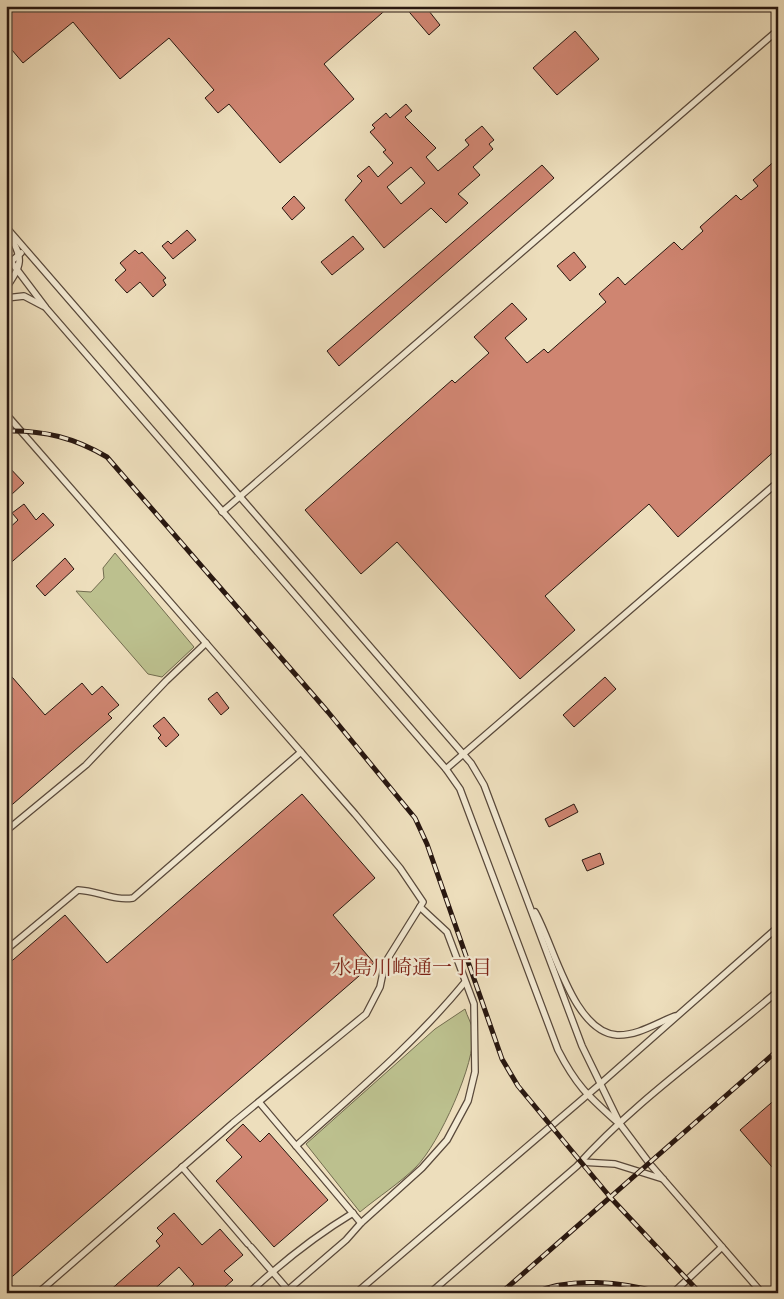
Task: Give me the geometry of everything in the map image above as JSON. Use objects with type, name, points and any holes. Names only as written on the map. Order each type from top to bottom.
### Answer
[{"type":"lane","points":[[222,512],[778,30]]},
{"type":"lane","points":[[6,228],[464,754],[484,785],[582,1046],[599,1085],[620,1124],[663,1179],[762,1293]]},
{"type":"lane","points":[[6,228],[20,254],[18,270],[6,288]]},
{"type":"lane","points":[[6,266],[26,249]]},
{"type":"lane","points":[[6,255],[46,308],[446,769],[460,789],[558,1050],[573,1080],[620,1124]]},
{"type":"lane","points":[[6,298],[24,296],[46,308]]},
{"type":"lane","points":[[6,414],[301,752],[400,868],[423,902],[385,963],[380,987],[366,1014],[182,1167],[38,1293]]},
{"type":"lane","points":[[446,769],[778,482]]},
{"type":"lane","points":[[6,831],[86,765],[166,681],[206,643]]},
{"type":"lane","points":[[6,950],[78,890],[89,890],[121,900],[133,898],[301,752]]},
{"type":"lane","points":[[526,897],[542,926],[573,998],[587,1019],[599,1030],[617,1035],[640,1031],[678,1015]]},
{"type":"lane","points":[[182,1167],[289,1292],[422,1168],[452,1132],[468,1101],[475,1072],[476,1038],[474,1004],[447,932],[420,907]]},
{"type":"lane","points":[[356,1293],[599,1085],[778,926]]},
{"type":"lane","points":[[296,1146],[422,1031],[465,982]]},
{"type":"lane","points":[[430,1293],[581,1162],[647,1098],[778,992]]},
{"type":"lane","points":[[259,1102],[361,1223]]},
{"type":"lane","points":[[581,1162],[615,1164],[663,1179]]},
{"type":"lane","points":[[249,1293],[272,1272],[332,1226],[353,1213]]},
{"type":"lane","points":[[673,1293],[722,1247]]},
{"type":"green space","points":[[115,553],[194,647],[162,677],[148,674],[76,591],[91,592],[104,578],[103,568]]},
{"type":"green space","points":[[465,1009],[473,1031],[469,1063],[445,1122],[435,1141],[416,1167],[360,1212],[306,1144],[435,1029]]},
{"type":"building","points":[[6,6],[390,6],[324,64],[354,99],[280,163],[229,104],[218,113],[205,98],[214,90],[169,38],[120,79],[73,22],[23,63],[6,43]]},
{"type":"building","points":[[404,6],[425,6],[440,25],[429,35]]},
{"type":"building","points":[[575,31],[599,59],[557,95],[533,68]]},
{"type":"building","points":[[406,104],[412,111],[405,117],[436,148],[426,157],[438,171],[469,145],[465,140],[482,126],[494,140],[489,144],[493,149],[473,167],[480,175],[458,194],[468,203],[446,223],[431,208],[384,248],[345,200],[362,181],[357,176],[369,166],[378,177],[393,163],[383,152],[386,150],[370,132],[375,128],[372,125],[386,113],[390,118]],"holes":[[[411,167],[425,183],[401,204],[387,187]]]},
{"type":"building","points":[[778,158],[778,448],[678,537],[649,504],[545,596],[575,630],[520,679],[397,542],[361,574],[305,510],[452,380],[455,383],[489,353],[474,337],[512,303],[527,319],[505,338],[527,363],[544,349],[548,353],[606,302],[599,294],[618,277],[625,285],[674,242],[682,250],[703,231],[700,227],[736,195],[741,200],[758,186],[753,180]]},
{"type":"building","points":[[542,165],[554,178],[339,366],[327,351]]},
{"type":"building","points":[[294,196],[305,208],[292,220],[282,208]]},
{"type":"building","points":[[187,230],[196,240],[173,259],[162,246],[168,241],[171,244]]},
{"type":"building","points":[[353,236],[364,249],[332,275],[321,262]]},
{"type":"building","points":[[135,250],[139,254],[142,252],[166,278],[163,280],[166,285],[153,297],[140,282],[127,293],[115,280],[126,270],[120,263]]},
{"type":"building","points":[[574,252],[586,267],[570,281],[557,266]]},
{"type":"building","points":[[6,464],[24,483],[11,495],[6,490]]},
{"type":"building","points":[[24,504],[36,520],[43,513],[54,525],[6,567],[6,531],[18,520],[12,513]]},
{"type":"building","points":[[65,558],[74,569],[45,596],[36,586]]},
{"type":"building","points":[[6,670],[45,715],[82,683],[92,695],[102,686],[119,705],[108,714],[112,718],[6,810]]},
{"type":"building","points":[[605,677],[616,689],[574,727],[563,715]]},
{"type":"building","points":[[217,692],[229,708],[221,715],[208,699]]},
{"type":"building","points":[[164,717],[179,735],[166,747],[158,738],[161,735],[153,726]]},
{"type":"building","points":[[302,794],[375,878],[333,915],[374,963],[6,1282],[6,966],[65,915],[107,963]]},
{"type":"building","points":[[574,804],[578,812],[549,827],[545,819]]},
{"type":"building","points":[[600,853],[604,864],[587,871],[582,860]]},
{"type":"building","points":[[778,1097],[778,1174],[740,1130]]},
{"type":"building","points":[[243,1124],[260,1142],[269,1133],[328,1200],[274,1247],[216,1181],[242,1157],[226,1140]]},
{"type":"building","points":[[174,1213],[202,1245],[220,1229],[243,1255],[224,1271],[233,1280],[218,1293],[184,1293],[194,1284],[179,1267],[150,1293],[107,1293],[160,1246],[156,1241],[163,1234],[157,1228]]},
{"type":"railway","points":[[6,431],[33,432],[59,436],[95,450],[107,457],[328,712],[415,818],[427,844],[502,1059],[518,1086],[610,1197],[700,1293]]},
{"type":"railway","points":[[501,1293],[778,1050]]},
{"type":"railway","points":[[533,1293],[564,1284],[597,1282],[631,1286],[662,1293]]},
{"type":"railway","points":[[612,1293],[618,1293]]},
{"type":"district","name":"水島川崎通一丁目","points":[[412,967]]}]
